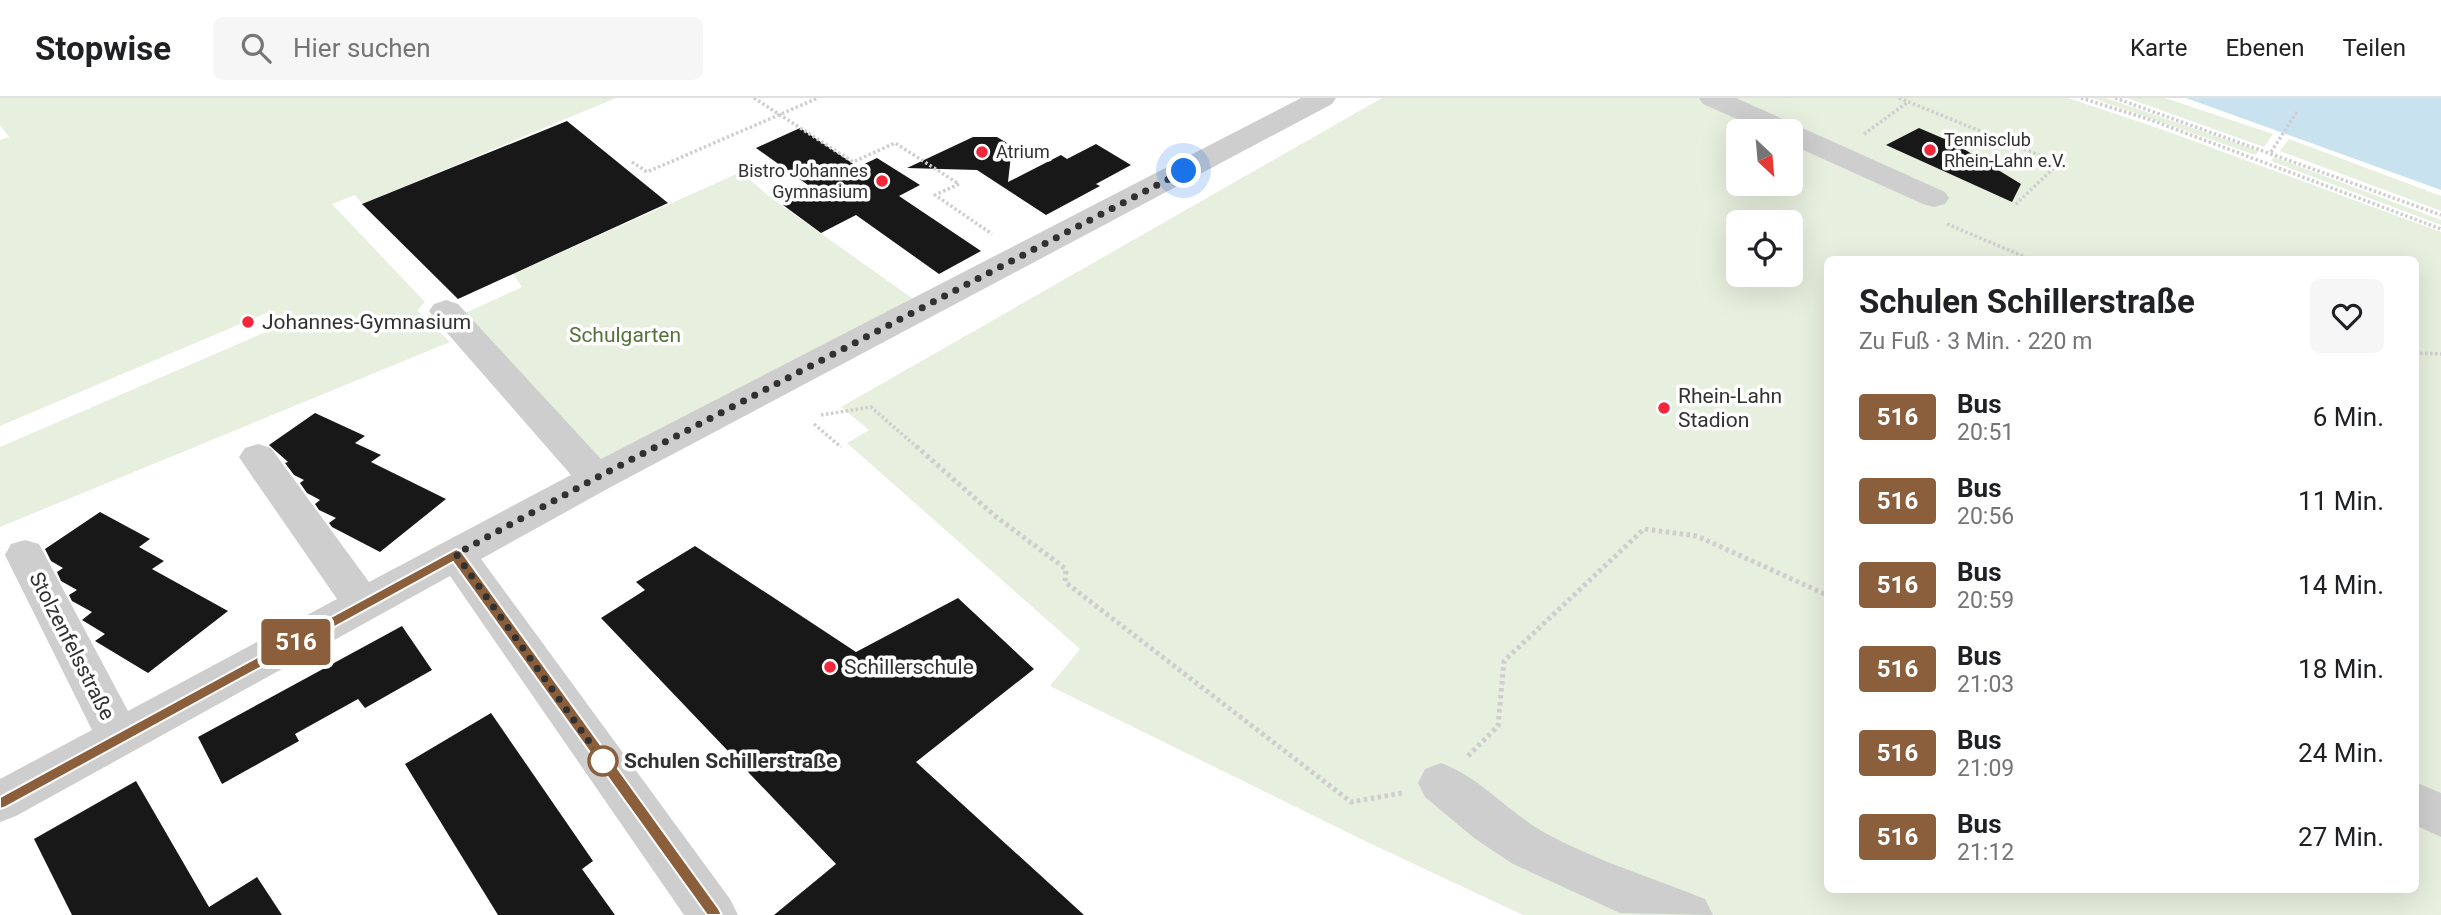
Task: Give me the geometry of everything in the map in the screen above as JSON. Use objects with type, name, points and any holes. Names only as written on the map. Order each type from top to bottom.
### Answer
[{"type":"street","name":"Stolzenfelsstraße","points":[[0,802],[596,478],[1322,98]]},
{"type":"street","points":[[1713,98],[1759,119]]},
{"type":"street","points":[[1803,139],[1927,194]]},
{"type":"street","points":[[446,311],[596,478]]},
{"type":"street","points":[[258,457],[363,605]]},
{"type":"street","points":[[456,554],[713,915]]},
{"type":"street","name":"Stolzenfelsstraße","points":[[25,555],[119,738]]},
{"type":"street","points":[[1441,783],[1491,823],[1530,849],[1637,897],[1688,915]]},
{"type":"street","points":[[2419,804],[2441,816]]},
{"type":"path","points":[[754,98],[853,162],[895,143],[958,184],[935,195],[1023,255]]},
{"type":"path","points":[[632,162],[647,172],[818,98]]},
{"type":"path","points":[[1899,98],[2059,163],[2015,205]]},
{"type":"path","points":[[2081,98],[2151,120],[2441,229]]},
{"type":"path","points":[[2115,98],[2441,215]]},
{"type":"path","points":[[1836,153],[1909,102]]},
{"type":"path","points":[[2270,152],[2298,110]]},
{"type":"path","points":[[1927,194],[1933,214],[1952,228],[2022,256]]},
{"type":"path","points":[[2419,353],[2441,354]]},
{"type":"path","points":[[821,415],[871,407],[995,516],[1066,569],[1065,582],[1351,802],[1437,787],[1498,726],[1504,661],[1644,529],[1697,536],[1824,594]]},
{"type":"path","points":[[814,424],[841,447]]},
{"type":"green space","points":[[0,98],[616,98],[362,204],[355,195],[332,204],[425,302],[417,310],[450,342],[0,527],[0,447],[282,325],[271,311],[0,426],[0,140],[9,137],[0,125]]},
{"type":"green space","points":[[1382,98],[2068,98],[2158,128],[2441,232],[2441,915],[1523,915],[1367,842],[1050,686],[1080,649],[847,443],[869,430],[841,407]]},
{"type":"green space","points":[[2092,98],[2106,98],[2259,151],[2255,155]]},
{"type":"green space","points":[[2127,98],[2165,98],[2273,134],[2264,147]]},
{"type":"green space","points":[[2289,139],[2441,196],[2441,211],[2280,151]]},
{"type":"green space","points":[[2274,157],[2441,220],[2441,225],[2271,161]]},
{"type":"green space","name":"Schulgarten","points":[[741,172],[771,198],[916,301],[601,461],[463,314],[522,287],[513,274]]},
{"type":"water","points":[[2186,98],[2441,98],[2441,190]]},
{"type":"building","points":[[567,121],[668,203],[458,299],[362,204]]},
{"type":"building","points":[[800,128],[858,167],[877,158],[920,185],[899,196],[981,251],[939,274],[856,215],[821,233],[783,205],[815,190],[756,148]]},
{"type":"building","name":"Tennisclub Rhein-Lahn e.V.","points":[[1919,128],[1954,143],[2021,184],[2012,202],[1886,145]]},
{"type":"building","points":[[973,137],[997,137],[1012,146],[1008,182],[1061,155],[1067,159],[1096,144],[1131,165],[1096,184],[1100,186],[1046,215],[977,170],[907,168]]},
{"type":"building","points":[[315,413],[365,436],[355,443],[381,455],[371,462],[446,499],[380,552],[332,527],[329,523],[336,518],[319,510],[315,504],[320,500],[307,493],[300,483],[304,480],[294,475],[285,463],[288,462],[269,445]]},
{"type":"building","points":[[100,512],[150,539],[139,547],[164,561],[152,569],[228,611],[148,673],[95,641],[105,634],[82,620],[92,612],[72,601],[69,595],[77,590],[61,581],[57,572],[63,568],[51,561],[45,549]]},
{"type":"building","points":[[695,546],[856,652],[958,598],[1034,669],[916,762],[1084,915],[774,915],[836,864],[601,618],[645,590],[636,582]]},
{"type":"building","points":[[402,626],[432,670],[365,708],[358,699],[295,734],[299,741],[222,784],[198,737]]},
{"type":"building","points":[[491,713],[593,861],[582,869],[615,915],[498,915],[451,839],[405,764]]},
{"type":"building","points":[[136,781],[209,907],[257,877],[282,915],[72,915],[34,839]]},
{"type":"bus line","name":"516","points":[[0,802],[456,554],[713,915]]},
{"type":"place","name":"Tennisclub Rhein-Lahn e.V.","points":[[1930,150]]},
{"type":"place","name":"Atrium","points":[[982,152]]},
{"type":"place","name":"Bistro Johannes Gymnasium","points":[[882,181]]},
{"type":"place","name":"Johannes-Gymnasium","points":[[248,322]]},
{"type":"place","name":"Rhein-Lahn Stadion","points":[[1664,408]]},
{"type":"place","name":"Schillerschule","points":[[830,667]]},
{"type":"place","name":"Schulen Schillerstraße","points":[[603,761]]},
{"type":"route","points":[[603,761],[456,554],[1184,171]]}]
